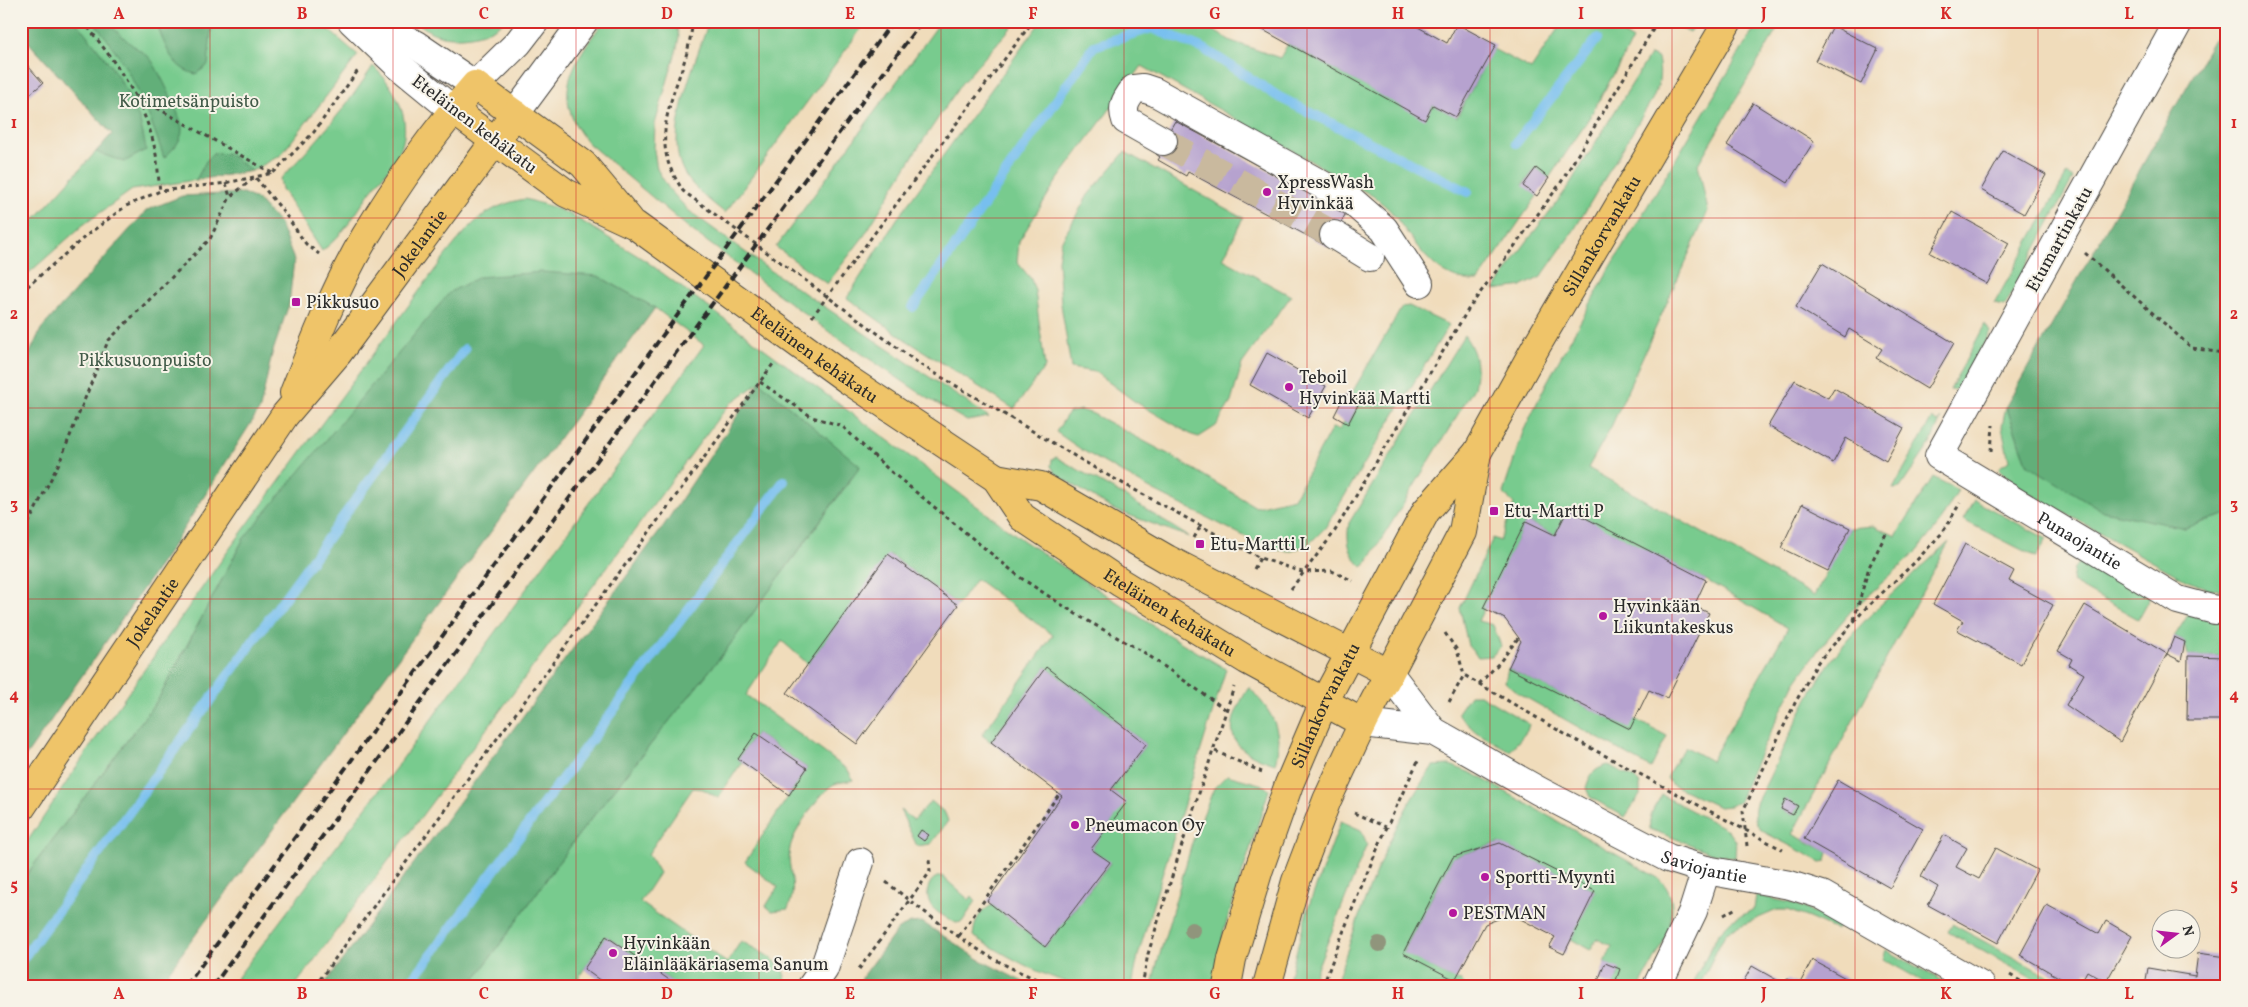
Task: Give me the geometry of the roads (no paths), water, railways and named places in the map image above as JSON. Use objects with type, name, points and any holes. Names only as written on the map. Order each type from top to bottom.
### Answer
[{"type":"main road","name":"Sillankorvankatu","points":[[1227,986],[1232,959],[1259,870],[1289,784],[1324,702],[1426,511],[1478,453],[1537,345],[1728,21]]},
{"type":"main road","name":"Jokelantie","points":[[285,415],[321,326],[365,238],[424,149],[453,110],[475,85]]},
{"type":"main road","name":"Eteläinen kehäkatu","points":[[475,85],[583,164],[635,225]]},
{"type":"main road","name":"Eteläinen kehäkatu","points":[[453,110],[566,193],[635,225],[847,379],[996,478],[1022,517],[1121,582],[1247,660],[1362,723]]},
{"type":"main road","name":"Jokelantie","points":[[21,808],[285,415],[338,353],[515,114]]},
{"type":"main road","name":"Sillankorvankatu","points":[[1267,986],[1296,881],[1327,800],[1362,723],[1463,532],[1478,453]]},
{"type":"main road","name":"Eteläinen kehäkatu","points":[[996,478],[1041,486],[1167,560],[1389,672]]},
{"type":"street","name":"Eteläinen kehäkatu","points":[[352,21],[398,65],[453,110]]},
{"type":"street","name":"Eteläinen kehäkatu","points":[[372,21],[416,45],[475,85]]},
{"type":"street","points":[[475,85],[518,44],[535,21]]},
{"type":"street","points":[[515,114],[584,21]]},
{"type":"street","name":"Etumartinkatu","points":[[1939,456],[2179,21]]},
{"type":"street","points":[[1163,141],[1126,120],[1123,112],[1124,102],[1134,89],[1143,88],[1154,92],[1353,202],[1384,229],[1419,282]]},
{"type":"street","points":[[1334,235],[1370,257]]},
{"type":"street","name":"Punaojantie","points":[[1939,456],[2178,600],[2215,610],[2227,609]]},
{"type":"street","name":"Saviojantie","points":[[1389,672],[1433,731]]},
{"type":"street","name":"Saviojantie","points":[[1362,723],[1433,731],[1668,858],[1706,870],[1790,885],[1822,895],[1992,979]]},
{"type":"street","points":[[812,986],[824,969],[860,862]]},
{"type":"street","points":[[1657,986],[1693,911],[1706,870]]},
{"type":"waterway","points":[[913,307],[1094,46],[1152,28],[1204,49],[1279,97],[1468,192]]},
{"type":"waterway","points":[[1516,143],[1597,39]]},
{"type":"waterway","points":[[21,961],[465,349]]},
{"type":"waterway","points":[[408,986],[784,481]]},
{"type":"tunnel","points":[[1163,141],[1334,235]]},
{"type":"railway","points":[[186,986],[893,21]]},
{"type":"railway","points":[[213,986],[655,381],[922,21]]},
{"type":"place","name":"XpressWash Hyvinkää","points":[[1267,192]]},
{"type":"place","name":"Pikkusuo","points":[[296,302]]},
{"type":"place","name":"Teboil Hyvinkää Martti","points":[[1289,387]]},
{"type":"place","name":"Etu-Martti P","points":[[1494,511]]},
{"type":"place","name":"Etu-Martti L","points":[[1200,544]]},
{"type":"place","name":"Hyvinkään Liikuntakeskus","points":[[1603,616]]},
{"type":"place","name":"Pneumacon Oy","points":[[1075,825]]},
{"type":"place","name":"Sportti-Myynti","points":[[1485,877]]},
{"type":"place","name":"PESTMAN","points":[[1453,913]]},
{"type":"place","name":"Hyvinkään Eläinlääkäriasema Sanum","points":[[613,953]]},
{"type":"park label","name":"Kotimetsänpuisto","points":[[189,101]]},
{"type":"park label","name":"Pikkusuonpuisto","points":[[145,360]]}]
